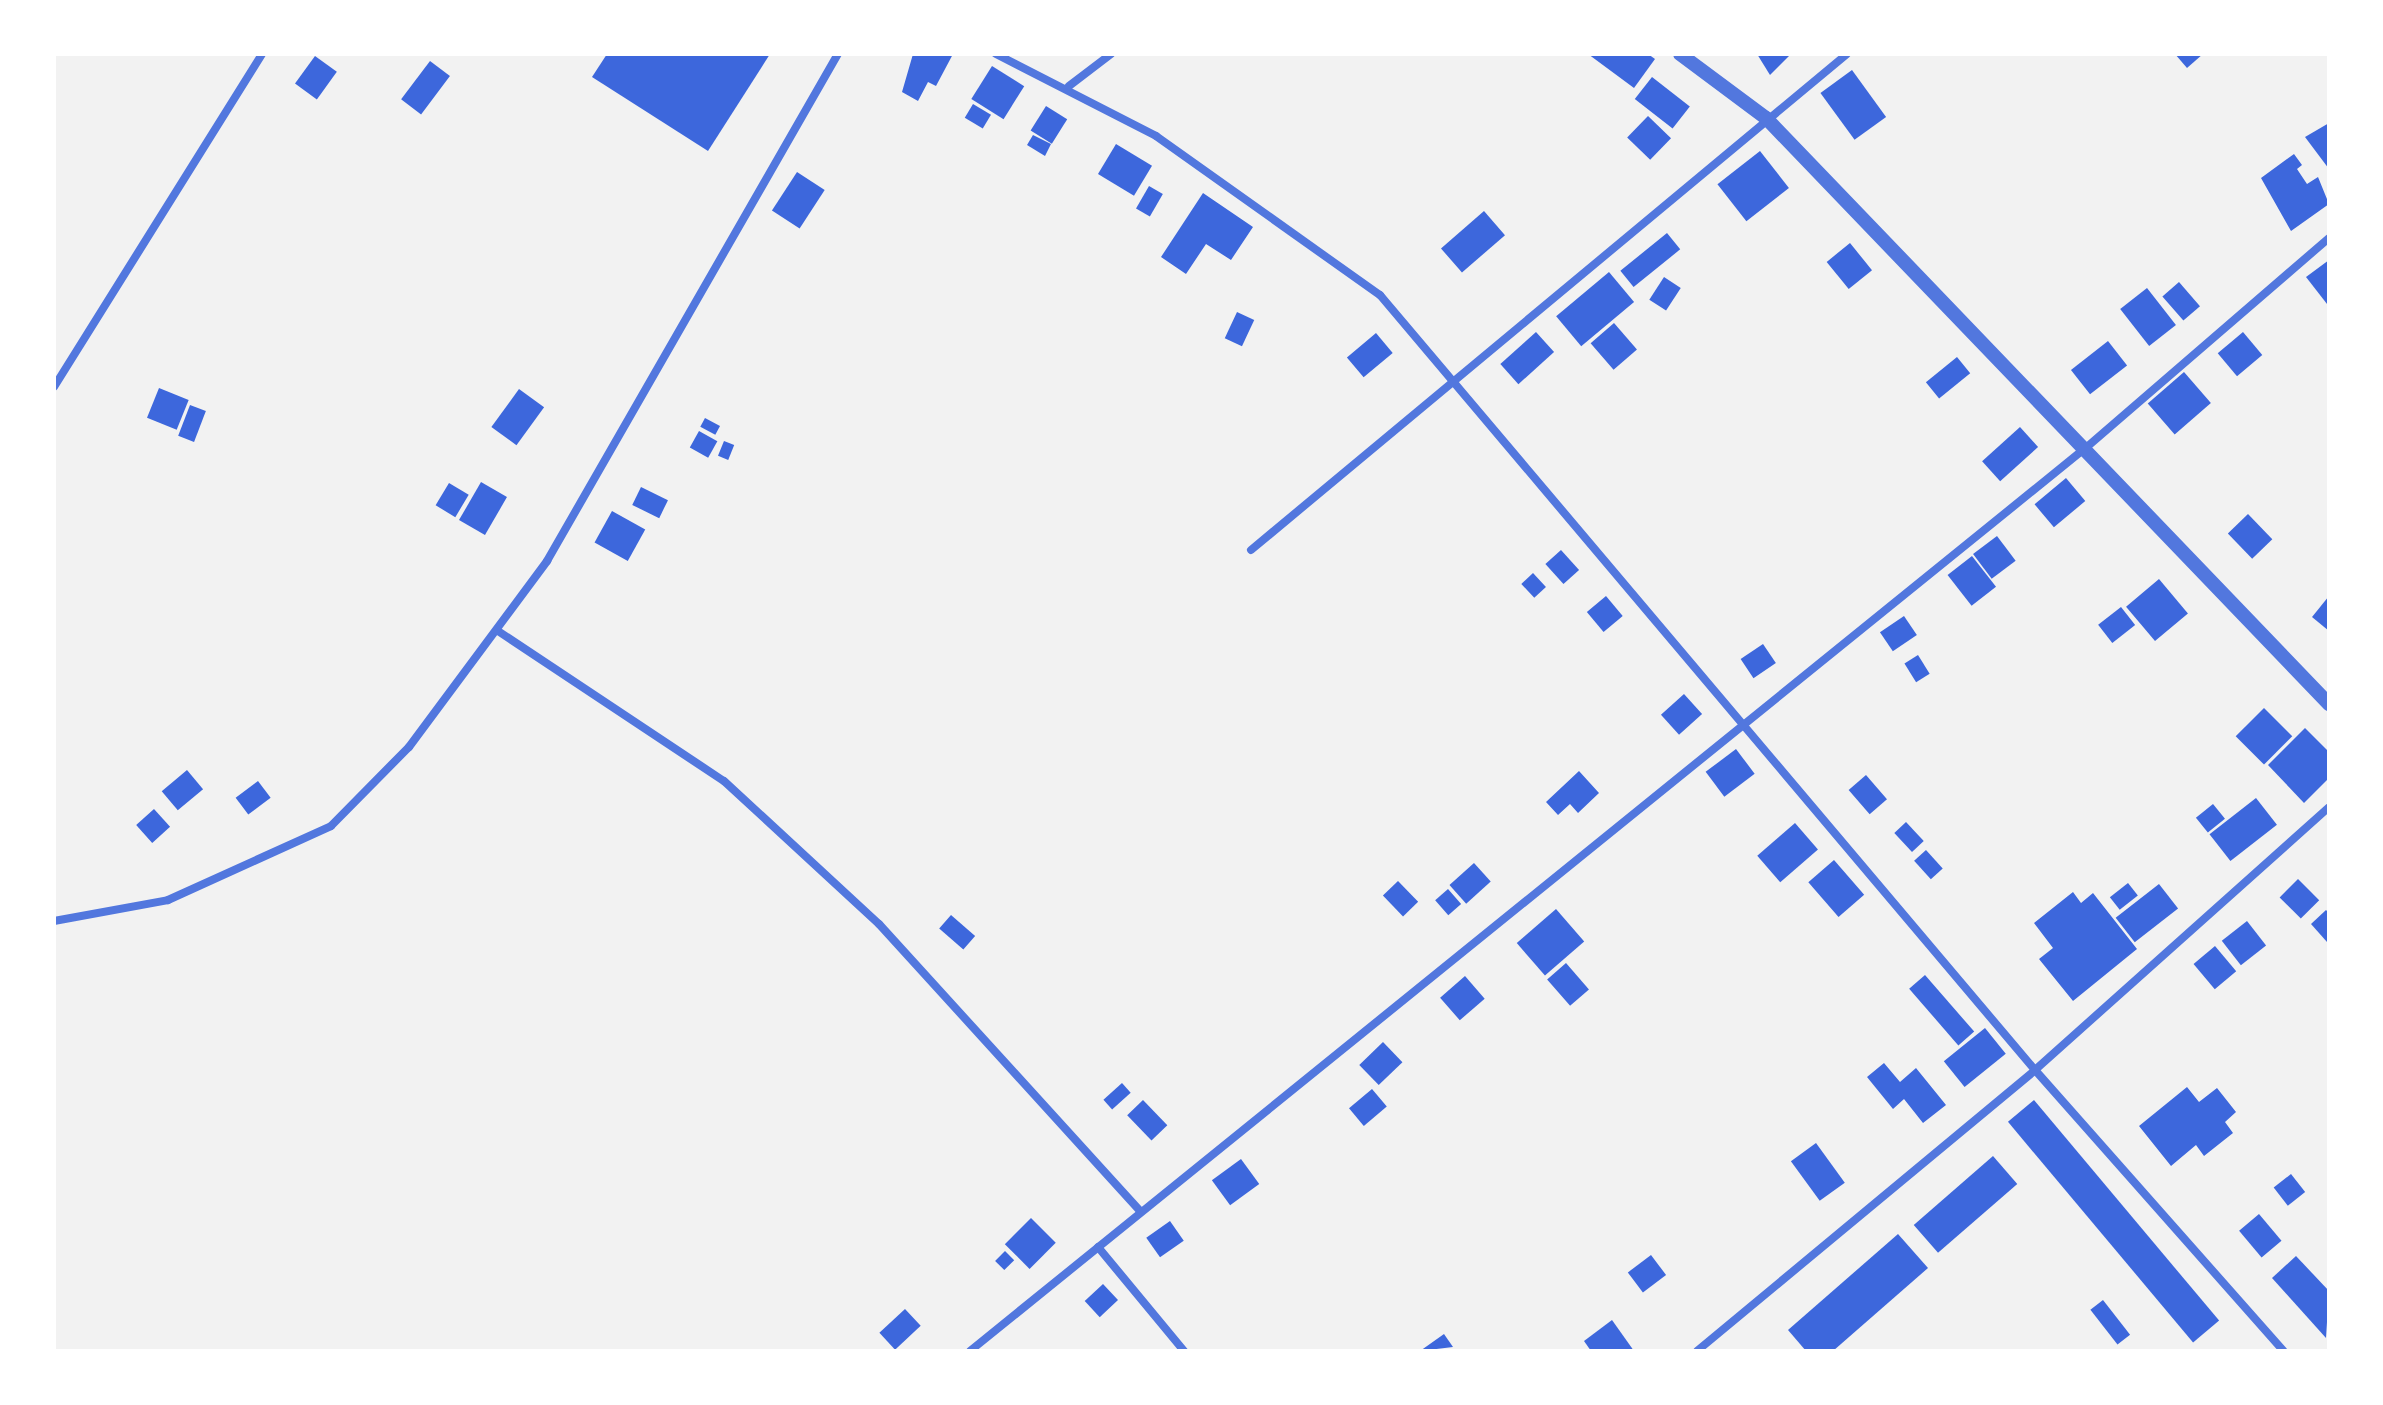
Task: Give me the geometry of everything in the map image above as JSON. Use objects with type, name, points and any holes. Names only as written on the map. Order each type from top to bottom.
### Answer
[{"type":"street","points":[[54,387],[262,54]]},
{"type":"street","points":[[54,921],[168,900],[331,826],[409,747],[547,561],[838,54]]},
{"type":"street","points":[[996,54],[1069,86],[1323,250],[1380,295],[1459,383],[1746,722],[2035,1070],[2284,1351]]},
{"type":"street","points":[[1069,86],[1111,54]]},
{"type":"street","points":[[1680,54],[1766,118],[2088,446],[2329,704]]},
{"type":"street","points":[[1251,550],[1459,383],[1766,118],[1847,54]]},
{"type":"street","points":[[970,1351],[2088,446],[2329,238]]},
{"type":"street","points":[[498,631],[724,781],[879,924],[1141,1212]]},
{"type":"street","points":[[1697,1351],[2035,1070],[2329,807]]},
{"type":"street","points":[[1098,1247],[1184,1351]]},
{"type":"building","points":[[607,54],[770,54],[708,151],[592,77]]},
{"type":"building","points":[[913,54],[953,54],[936,86],[928,82],[918,101],[902,92]]},
{"type":"building","points":[[1588,54],[1648,54],[1655,59],[1634,88]]},
{"type":"building","points":[[1757,54],[1791,54],[1770,75]]},
{"type":"building","points":[[2175,54],[2203,54],[2187,68]]},
{"type":"building","points":[[315,56],[337,72],[317,99],[295,84]]},
{"type":"building","points":[[430,61],[450,76],[421,114],[401,99]]},
{"type":"building","points":[[992,66],[1024,86],[1004,119],[971,99]]},
{"type":"building","points":[[1852,70],[1886,117],[1855,140],[1820,93]]},
{"type":"building","points":[[1652,77],[1690,107],[1673,129],[1635,99]]},
{"type":"building","points":[[973,104],[991,115],[983,129],[965,118]]},
{"type":"building","points":[[1046,106],[1067,119],[1052,144],[1031,131]]},
{"type":"building","points":[[1648,116],[1671,138],[1650,160],[1627,138]]},
{"type":"building","points":[[2329,123],[2329,169],[2305,137]]},
{"type":"building","points":[[1033,135],[1051,144],[1045,156],[1027,145]]},
{"type":"building","points":[[1116,144],[1152,166],[1134,196],[1098,174]]},
{"type":"building","points":[[1760,151],[1789,188],[1746,221],[1717,184]]},
{"type":"building","points":[[2294,154],[2302,165],[2297,169],[2307,184],[2318,177],[2329,204],[2291,231],[2261,178]]},
{"type":"building","points":[[797,172],[825,190],[800,229],[772,211]]},
{"type":"building","points":[[1149,186],[1163,194],[1150,217],[1136,209]]},
{"type":"building","points":[[1203,193],[1253,227],[1231,260],[1206,244],[1186,274],[1161,257]]},
{"type":"building","points":[[1484,211],[1505,235],[1462,273],[1441,248]]},
{"type":"building","points":[[1667,233],[1680,249],[1634,287],[1620,271]]},
{"type":"building","points":[[1850,243],[1872,270],[1849,289],[1827,262]]},
{"type":"building","points":[[2329,260],[2329,302],[2327,304],[2306,277]]},
{"type":"building","points":[[1609,272],[1634,302],[1581,346],[1556,316]]},
{"type":"building","points":[[1664,277],[1681,288],[1666,311],[1649,300]]},
{"type":"building","points":[[2179,282],[2200,306],[2183,321],[2162,296]]},
{"type":"building","points":[[2147,288],[2176,325],[2149,346],[2120,309]]},
{"type":"building","points":[[1237,312],[1254,320],[1242,346],[1225,338]]},
{"type":"building","points":[[1614,323],[1637,349],[1614,370],[1591,343]]},
{"type":"building","points":[[1536,332],[1554,352],[1518,384],[1500,364]]},
{"type":"building","points":[[2243,332],[2262,355],[2237,376],[2218,353]]},
{"type":"building","points":[[1376,333],[1393,353],[1364,377],[1347,357]]},
{"type":"building","points":[[2108,341],[2127,365],[2090,394],[2071,370]]},
{"type":"building","points":[[1957,357],[1970,373],[1939,398],[1926,382]]},
{"type":"building","points":[[2184,372],[2211,403],[2175,434],[2148,403]]},
{"type":"building","points":[[159,388],[189,400],[177,430],[147,418]]},
{"type":"building","points":[[519,389],[544,407],[516,445],[491,427]]},
{"type":"building","points":[[190,405],[206,411],[194,442],[178,436]]},
{"type":"building","points":[[705,418],[720,426],[715,435],[700,427]]},
{"type":"building","points":[[2020,427],[2038,447],[2000,481],[1982,461]]},
{"type":"building","points":[[699,431],[717,441],[708,458],[690,448]]},
{"type":"building","points":[[724,441],[734,445],[728,460],[718,456]]},
{"type":"building","points":[[2066,478],[2085,501],[2054,527],[2035,504]]},
{"type":"building","points":[[481,482],[507,497],[485,535],[459,520]]},
{"type":"building","points":[[449,483],[469,495],[455,517],[436,505]]},
{"type":"building","points":[[641,487],[668,500],[659,518],[632,505]]},
{"type":"building","points":[[612,511],[645,529],[628,561],[595,542]]},
{"type":"building","points":[[2248,514],[2272,539],[2252,559],[2228,533]]},
{"type":"building","points":[[1997,536],[2016,561],[1992,579],[1973,554]]},
{"type":"building","points":[[1561,550],[1579,570],[1563,584],[1545,564]]},
{"type":"building","points":[[1972,556],[1996,587],[1972,606],[1948,575]]},
{"type":"building","points":[[1533,573],[1546,587],[1534,598],[1521,584]]},
{"type":"building","points":[[2159,579],[2188,613],[2155,641],[2126,607]]},
{"type":"building","points":[[1606,596],[1623,616],[1604,632],[1587,612]]},
{"type":"building","points":[[2329,596],[2329,631],[2312,617]]},
{"type":"building","points":[[2121,607],[2135,625],[2112,643],[2098,625]]},
{"type":"building","points":[[1904,616],[1917,635],[1893,651],[1880,632]]},
{"type":"building","points":[[1763,644],[1776,663],[1753,678],[1741,659]]},
{"type":"building","points":[[1918,655],[1930,674],[1916,682],[1904,663]]},
{"type":"building","points":[[1684,694],[1702,714],[1679,735],[1661,715]]},
{"type":"building","points":[[2264,708],[2292,736],[2264,765],[2236,736]]},
{"type":"building","points":[[2305,728],[2329,752],[2329,778],[2304,803],[2268,765]]},
{"type":"building","points":[[1736,749],[1755,774],[1724,797],[1706,772]]},
{"type":"building","points":[[187,770],[203,789],[178,810],[162,791]]},
{"type":"building","points":[[1579,771],[1599,793],[1578,813],[1570,804],[1558,815],[1546,802]]},
{"type":"building","points":[[1866,775],[1887,799],[1870,814],[1849,790]]},
{"type":"building","points":[[258,781],[271,798],[248,815],[236,798]]},
{"type":"building","points":[[2256,798],[2277,825],[2230,861],[2210,834]]},
{"type":"building","points":[[2213,804],[2225,819],[2208,833],[2196,818]]},
{"type":"building","points":[[154,809],[170,827],[152,843],[136,825]]},
{"type":"building","points":[[1906,822],[1924,841],[1912,852],[1894,833]]},
{"type":"building","points":[[1795,823],[1818,849],[1780,882],[1757,856]]},
{"type":"building","points":[[1926,850],[1943,869],[1931,879],[1914,861]]},
{"type":"building","points":[[1834,860],[1864,895],[1839,917],[1808,882]]},
{"type":"building","points":[[1474,863],[1491,882],[1466,904],[1449,885]]},
{"type":"building","points":[[2298,879],[2319,900],[2301,919],[2280,897]]},
{"type":"building","points":[[1398,881],[1418,902],[1403,916],[1383,896]]},
{"type":"building","points":[[2128,883],[2138,896],[2120,910],[2110,897]]},
{"type":"building","points":[[2159,884],[2178,908],[2135,942],[2116,918]]},
{"type":"building","points":[[1448,889],[1461,904],[1448,915],[1435,900]]},
{"type":"building","points":[[2073,892],[2081,903],[2093,893],[2137,949],[2073,1001],[2039,959],[2053,948],[2034,923]]},
{"type":"building","points":[[1556,909],[1584,941],[1545,976],[1517,943]]},
{"type":"building","points":[[2326,910],[2329,913],[2327,942],[2311,924]]},
{"type":"building","points":[[951,915],[975,936],[963,950],[939,929]]},
{"type":"building","points":[[2247,921],[2266,945],[2241,965],[2222,941]]},
{"type":"building","points":[[2215,946],[2236,971],[2215,989],[2194,964]]},
{"type":"building","points":[[1566,963],[1589,989],[1570,1006],[1547,979]]},
{"type":"building","points":[[1925,975],[1974,1032],[1958,1045],[1909,989]]},
{"type":"building","points":[[1465,976],[1485,999],[1460,1020],[1440,998]]},
{"type":"building","points":[[1985,1028],[2006,1054],[1965,1087],[1944,1061]]},
{"type":"building","points":[[1383,1042],[1402,1062],[1379,1085],[1359,1065]]},
{"type":"building","points":[[1884,1063],[1900,1082],[1916,1068],[1946,1105],[1923,1123],[1904,1099],[1893,1109],[1867,1077]]},
{"type":"building","points":[[1122,1083],[1131,1093],[1112,1109],[1103,1100]]},
{"type":"building","points":[[2187,1087],[2199,1102],[2217,1088],[2236,1112],[2225,1122],[2233,1133],[2204,1156],[2196,1145],[2171,1166],[2139,1126]]},
{"type":"building","points":[[1372,1089],[1387,1107],[1364,1126],[1349,1108]]},
{"type":"building","points":[[1143,1100],[1167,1125],[1151,1140],[1127,1115]]},
{"type":"building","points":[[2034,1100],[2219,1321],[2193,1342],[2008,1122]]},
{"type":"building","points":[[1816,1143],[1845,1183],[1820,1201],[1791,1161]]},
{"type":"building","points":[[1993,1156],[2017,1184],[1938,1253],[1914,1225]]},
{"type":"building","points":[[1241,1159],[1259,1184],[1230,1205],[1212,1180]]},
{"type":"building","points":[[2291,1174],[2305,1192],[2288,1206],[2274,1188]]},
{"type":"building","points":[[2259,1214],[2281,1241],[2262,1258],[2239,1231]]},
{"type":"building","points":[[1031,1218],[1056,1243],[1030,1269],[1005,1244]]},
{"type":"building","points":[[1170,1221],[1184,1241],[1160,1257],[1146,1238]]},
{"type":"building","points":[[1898,1234],[1928,1268],[1833,1351],[1806,1351],[1788,1330]]},
{"type":"building","points":[[1005,1251],[1014,1260],[1004,1270],[995,1261]]},
{"type":"building","points":[[1651,1255],[1666,1275],[1643,1292],[1628,1272]]},
{"type":"building","points":[[2296,1256],[2329,1291],[2326,1338],[2272,1278]]},
{"type":"building","points":[[1103,1284],[1118,1300],[1100,1317],[1085,1301]]},
{"type":"building","points":[[2103,1300],[2130,1335],[2117,1345],[2090,1310]]},
{"type":"building","points":[[905,1309],[921,1326],[895,1350],[879,1333]]},
{"type":"building","points":[[1612,1320],[1634,1351],[1591,1351],[1584,1341]]},
{"type":"building","points":[[1444,1334],[1453,1347],[1420,1351]]}]
